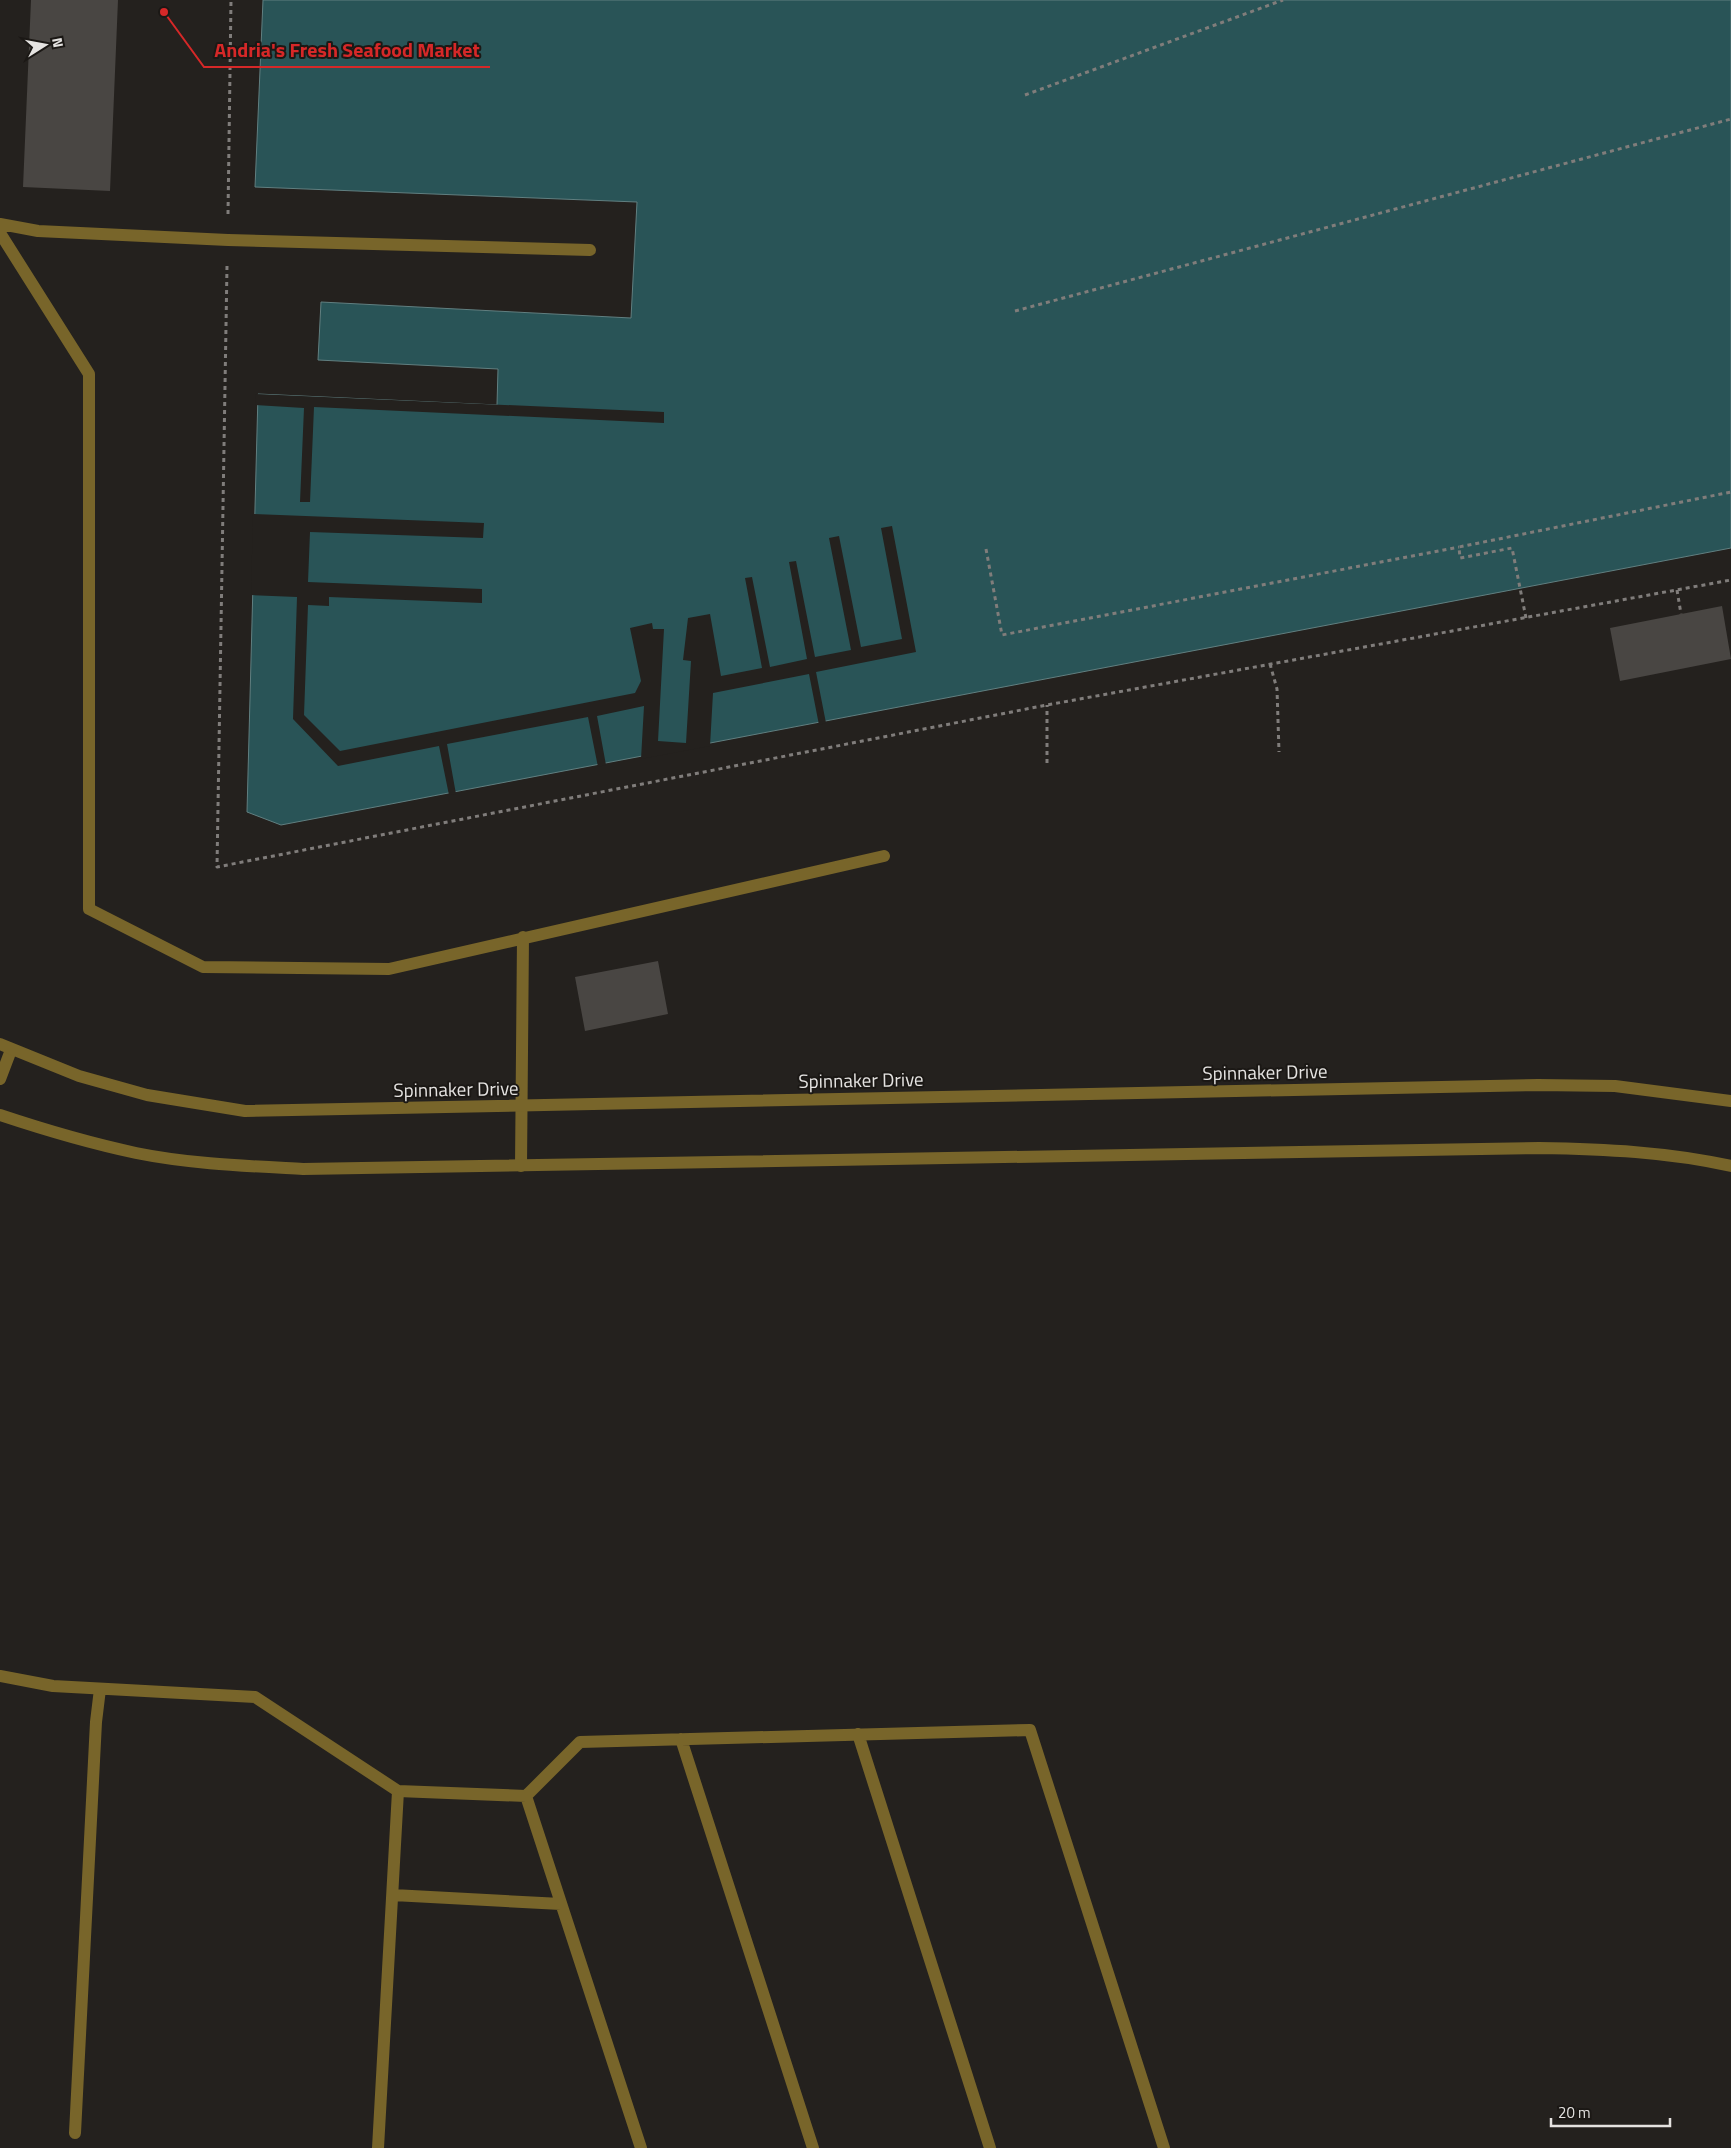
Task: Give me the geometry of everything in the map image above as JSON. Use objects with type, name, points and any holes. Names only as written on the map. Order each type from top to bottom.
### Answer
[{"type":"street","points":[[0,224],[38,231],[228,240],[590,250]]},
{"type":"street","points":[[0,233],[89,374],[89,909],[203,967],[389,969],[884,856]]},
{"type":"street","points":[[521,1166],[523,937]]},
{"type":"street","points":[[0,1079],[6,1047]]},
{"type":"street","name":"Spinnaker Drive","points":[[6,1047],[79,1076],[148,1095],[245,1111],[1538,1085],[1616,1086],[1731,1100]]},
{"type":"street","points":[[0,1115],[60,1136],[138,1153],[235,1165],[303,1169],[1548,1148],[1610,1149],[1709,1161],[1731,1166]]},
{"type":"street","points":[[0,1676],[53,1686],[255,1697],[398,1791],[526,1796],[580,1742],[1030,1730],[1164,2148]]},
{"type":"street","points":[[76,2134],[96,1722],[100,1689]]},
{"type":"street","points":[[858,1734],[990,2148]]},
{"type":"street","points":[[681,1739],[814,2148]]},
{"type":"street","points":[[378,2148],[398,1791]]},
{"type":"street","points":[[526,1796],[641,2148]]},
{"type":"street","points":[[392,1896],[561,1904]]},
{"type":"path","points":[[231,0],[216,866],[1047,705],[1731,580]]},
{"type":"path","points":[[1025,95],[1283,0]]},
{"type":"path","points":[[1015,311],[1731,119]]},
{"type":"path","points":[[986,549],[1002,635],[1459,548],[1731,492]]},
{"type":"path","points":[[1459,548],[1460,558],[1512,548],[1526,618]]},
{"type":"path","points":[[1677,590],[1681,614]]},
{"type":"path","points":[[1270,664],[1276,689],[1279,752]]},
{"type":"path","points":[[1047,705],[1047,763]]},
{"type":"water","points":[[263,0],[1731,0],[1731,548],[281,825],[247,812],[258,394],[497,405],[498,369],[318,360],[321,302],[631,318],[637,202],[255,187]]},
{"type":"pier","points":[[256,394],[664,412],[664,423],[314,407],[310,502],[300,502],[304,408],[255,405]]},
{"type":"pier","points":[[253,514],[484,523],[483,538],[310,532],[308,582],[482,589],[482,603],[329,597],[329,606],[308,605],[304,715],[340,751],[635,693],[641,681],[630,628],[652,623],[653,629],[664,629],[658,741],[686,743],[691,661],[683,660],[688,618],[710,614],[721,676],[762,668],[745,578],[752,577],[770,667],[807,659],[789,562],[796,561],[815,657],[851,650],[829,538],[839,536],[861,647],[902,639],[881,528],[892,526],[916,652],[816,672],[826,723],[819,725],[809,674],[713,693],[710,746],[641,759],[644,706],[597,716],[606,765],[598,767],[588,717],[447,744],[456,794],[449,795],[439,746],[338,766],[293,719],[297,597],[251,595]]},
{"type":"building","points":[[31,0],[118,0],[110,191],[23,187]]},
{"type":"building","points":[[1722,606],[1731,659],[1620,681],[1610,628]]},
{"type":"building","points":[[658,961],[668,1014],[585,1031],[575,977]]},
{"type":"place","name":"Andria's Fresh Seafood Market","points":[[164,12]]}]
